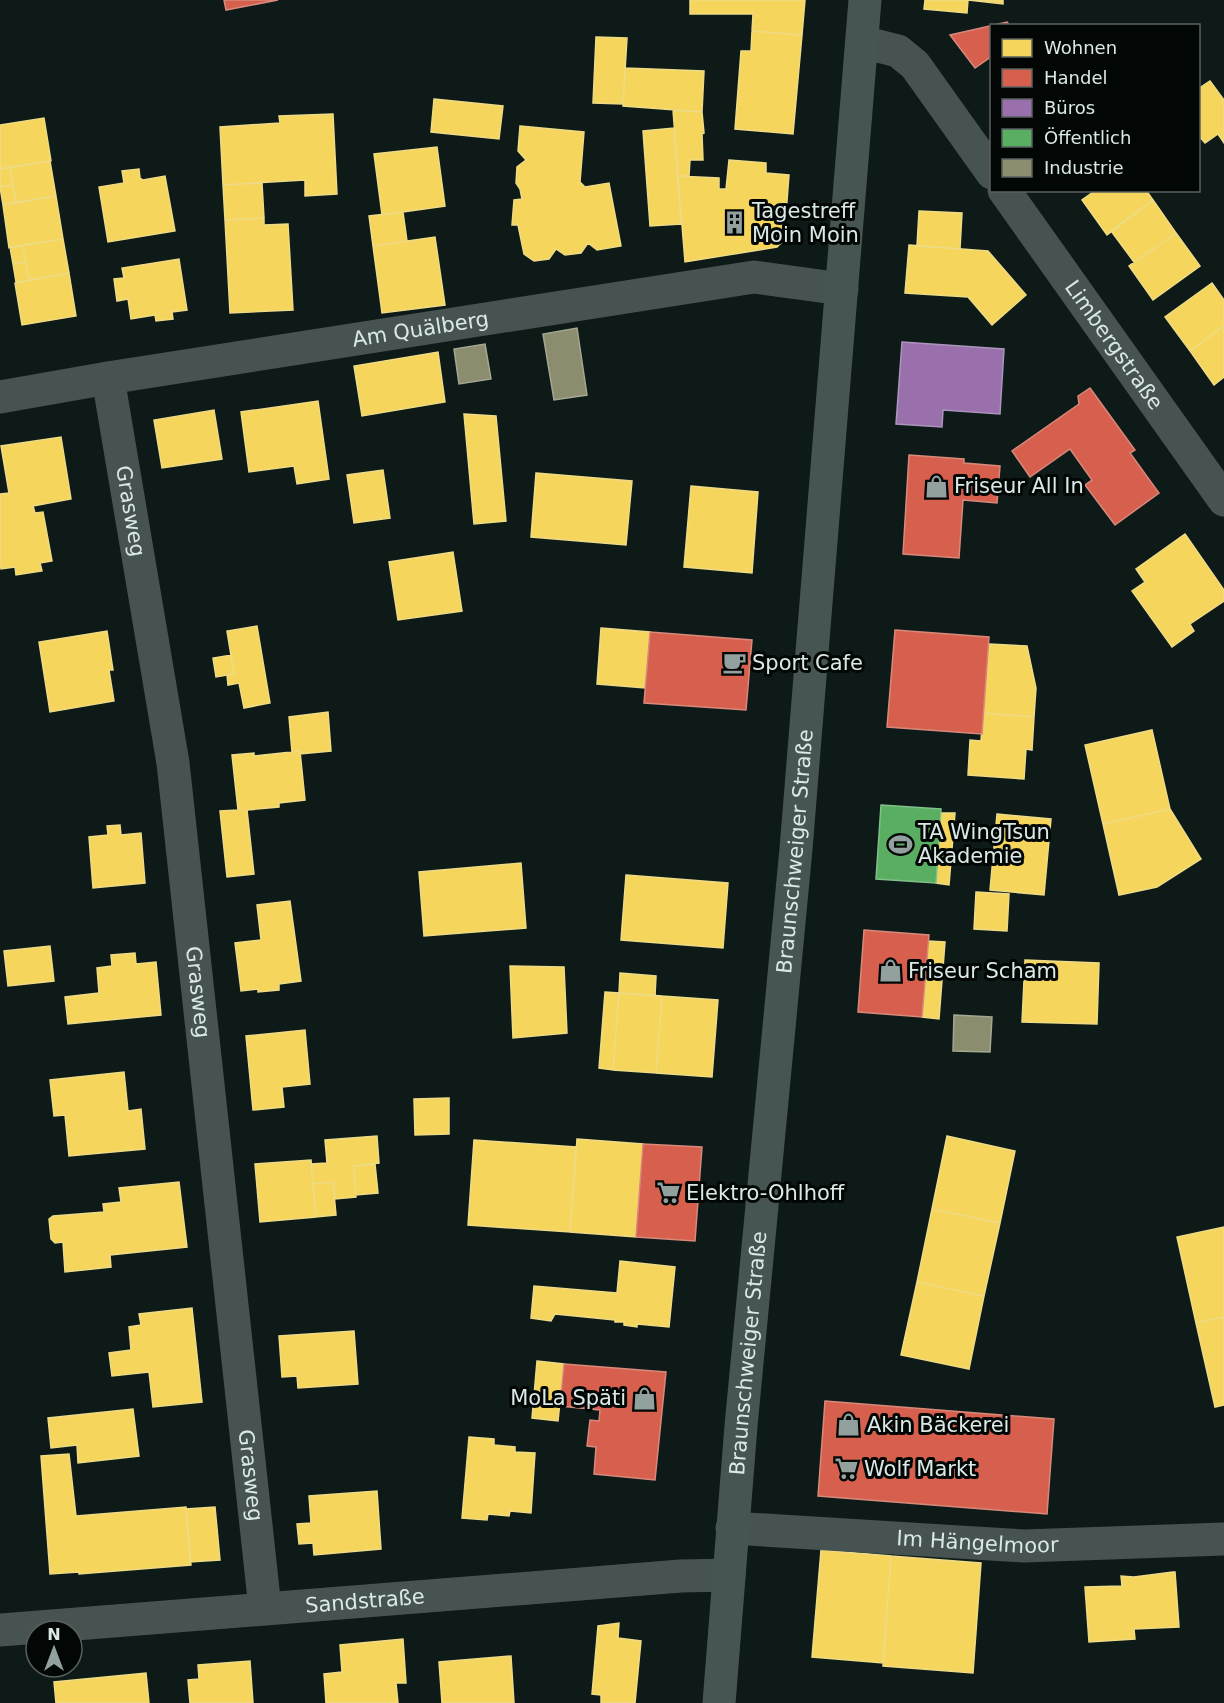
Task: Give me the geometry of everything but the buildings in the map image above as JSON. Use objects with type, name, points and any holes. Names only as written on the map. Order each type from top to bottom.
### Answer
[{"type":"street","name":"Braunschweiger Straße","points":[[719,1703],[732,1528],[796,849],[865,0]]},
{"type":"street","points":[[862,42],[898,51],[915,65],[990,170]]},
{"type":"street","name":"Limbergstraße","points":[[1005,192],[1224,500]]},
{"type":"street","name":"Am Quälberg","points":[[0,397],[754,277],[842,289]]},
{"type":"street","name":"Grasweg","points":[[108,378],[172,763],[265,1608]]},
{"type":"street","name":"Im Hängelmoor","points":[[732,1528],[1024,1546],[1224,1539]]},
{"type":"street","name":"Sandstraße","points":[[0,1630],[670,1577],[729,1575]]},
{"type":"place","name":"Tagestreff Moin Moin","points":[[734,223]]},
{"type":"place","name":"Friseur All In","points":[[936,486]]},
{"type":"place","name":"Sport Cafe","points":[[734,663]]},
{"type":"place","name":"TA WingTsun Akademie","points":[[900,844]]},
{"type":"place","name":"Friseur Scham","points":[[890,971]]},
{"type":"place","name":"Elektro-Ohlhoff","points":[[668,1193]]},
{"type":"place","name":"MoLa Späti","points":[[644,1398]]},
{"type":"place","name":"Akin Bäckerei","points":[[849,1425]]},
{"type":"place","name":"Wolf Markt","points":[[846,1469]]}]
